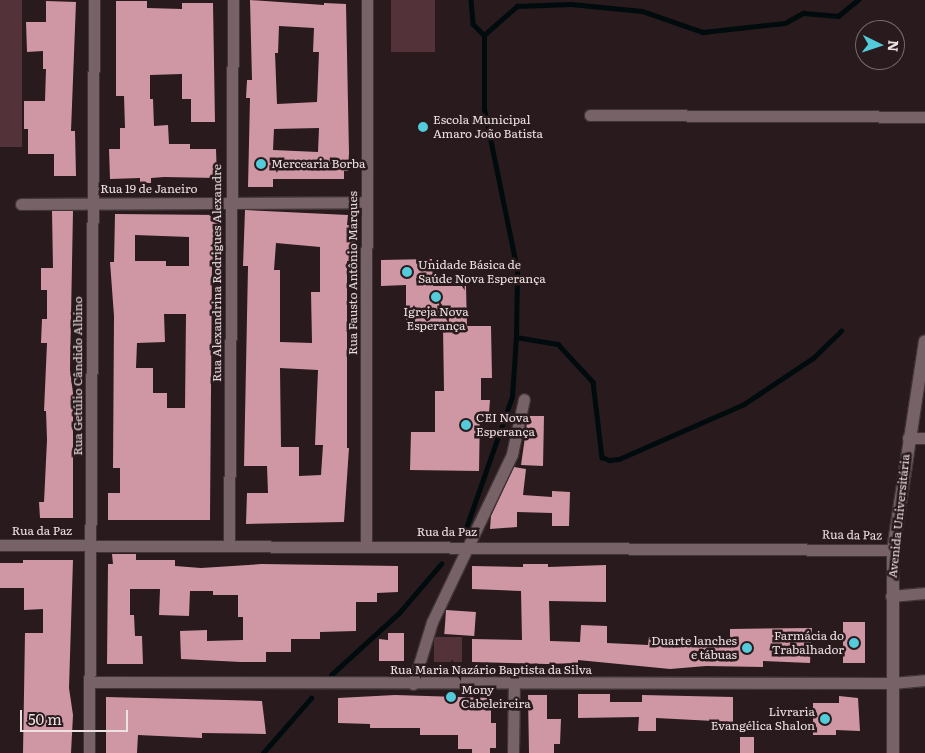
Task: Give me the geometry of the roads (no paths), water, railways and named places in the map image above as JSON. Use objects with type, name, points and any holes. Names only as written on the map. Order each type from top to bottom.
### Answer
[{"type":"main road","name":"Avenida Universitária","points":[[893,753],[891,596],[893,550],[908,438],[925,341]]},
{"type":"street","name":"Rua Getúlio Cândido Albino","points":[[89,753],[94,0]]},
{"type":"street","name":"Rua Alexandrina Rodrigues Alexandre","points":[[229,546],[233,0]]},
{"type":"street","name":"Rua Fausto Antônio Marques","points":[[366,546],[367,0]]},
{"type":"street","points":[[590,115],[925,117]]},
{"type":"street","name":"Rua 19 de Janeiro","points":[[21,204],[366,202]]},
{"type":"street","points":[[413,684],[432,622],[471,546],[512,454],[524,398]]},
{"type":"street","points":[[908,438],[925,438]]},
{"type":"street","name":"Rua da Paz","points":[[0,545],[471,546],[893,550]]},
{"type":"street","points":[[891,596],[925,593]]},
{"type":"street","name":"Rua Maria Nazário Baptista da Silva","points":[[90,682],[514,684],[892,683],[925,680]]},
{"type":"street","points":[[514,684],[514,753]]},
{"type":"waterway","points":[[471,0],[473,24],[484,35]]},
{"type":"waterway","points":[[466,528],[512,397],[516,337],[517,270],[484,109],[484,35],[517,6],[571,4],[642,11],[703,32],[785,23],[803,13],[838,16],[858,0]]},
{"type":"waterway","points":[[516,337],[558,344],[593,382],[602,457],[609,460],[619,459],[744,404],[813,358],[841,331]]},
{"type":"waterway","points":[[331,675],[399,613],[441,564]]},
{"type":"waterway","points":[[263,753],[311,698]]},
{"type":"place","name":"Escola Municipal Amaro João Batista","points":[[423,127]]},
{"type":"place","name":"Mercearia Borba","points":[[261,164]]},
{"type":"place","name":"Unidade Básica de Saúde Nova Esperança","points":[[407,272]]},
{"type":"place","name":"Igreja Nova Esperança","points":[[436,297]]},
{"type":"place","name":"CEI Nova Esperança","points":[[466,425]]},
{"type":"place","name":"Farmácia do Trabalhador","points":[[854,643]]},
{"type":"place","name":"Duarte lanches e tábuas","points":[[747,648]]},
{"type":"place","name":"Mony Cabeleireira","points":[[451,697]]},
{"type":"place","name":"Livraria Evangélica Shalon","points":[[825,719]]}]
